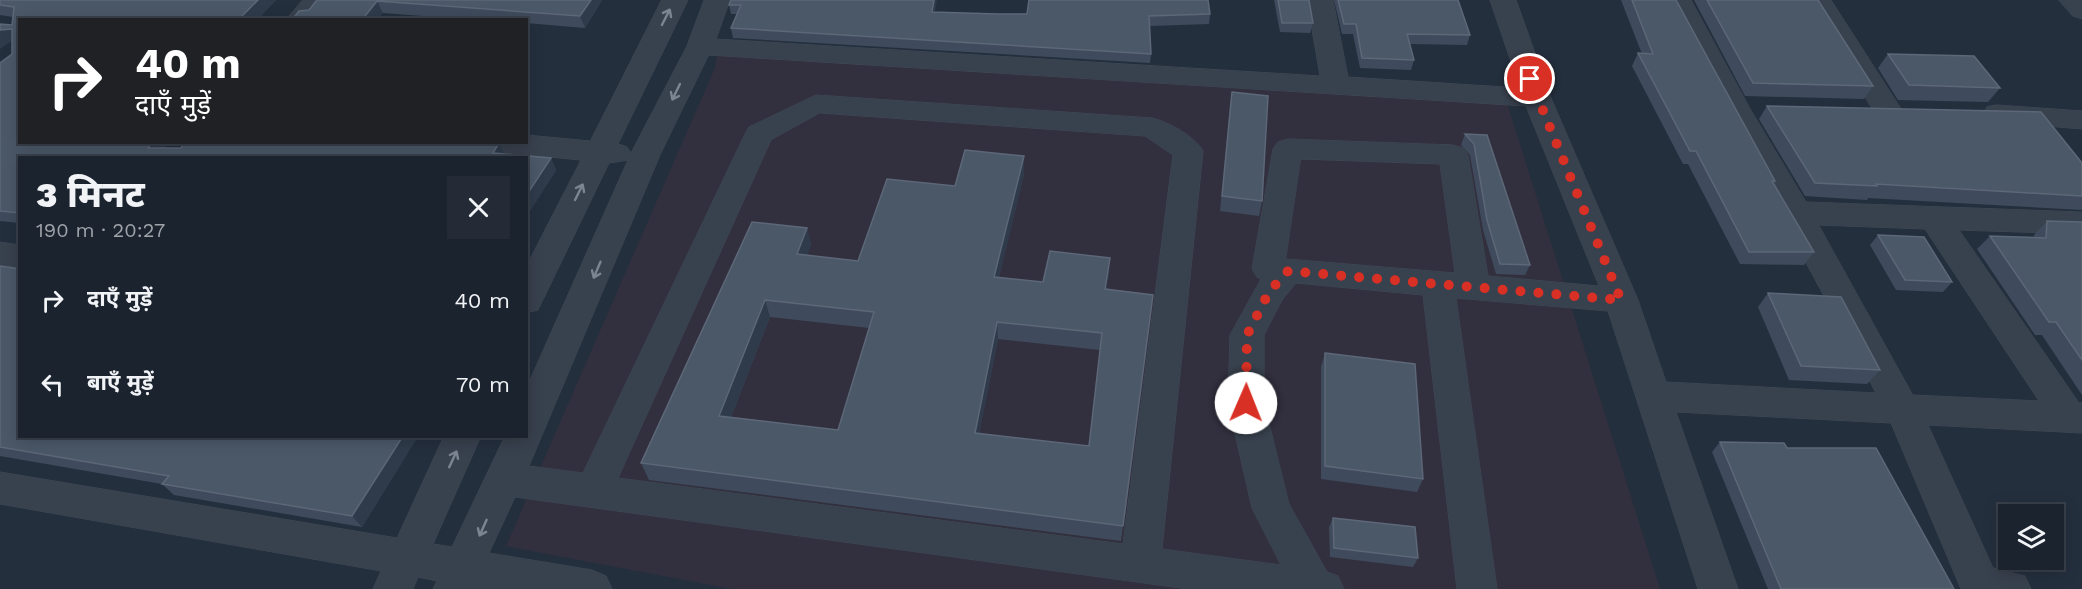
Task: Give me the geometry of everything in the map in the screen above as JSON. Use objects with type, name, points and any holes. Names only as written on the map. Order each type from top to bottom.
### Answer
[{"type":"street","points":[[301,18],[317,0]]},
{"type":"street","points":[[528,297],[675,0]]},
{"type":"street","points":[[528,426],[645,155],[697,51],[717,0]]},
{"type":"street","points":[[1320,0],[1335,84]]},
{"type":"street","points":[[1503,0],[1537,98],[1621,300],[1718,589]]},
{"type":"street","points":[[1678,0],[1903,409],[1991,587]]},
{"type":"street","points":[[1818,0],[1900,112],[1853,111]]},
{"type":"street","points":[[2072,0],[2082,11]]},
{"type":"street","points":[[648,54],[697,51],[1335,84],[1537,98]]},
{"type":"street","points":[[593,491],[759,134],[816,104],[1152,127],[1188,151],[1140,565]]},
{"type":"street","points":[[1735,107],[1770,108]]},
{"type":"street","points":[[1969,114],[2038,115],[2082,120]]},
{"type":"street","points":[[2038,115],[2060,142]]},
{"type":"street","points":[[513,144],[598,154],[645,155]]},
{"type":"street","points":[[1477,589],[1455,285],[1453,155],[1288,149],[1268,269],[1455,285],[1621,300]]},
{"type":"street","points":[[1797,213],[2082,223]]},
{"type":"street","points":[[1934,218],[2076,418]]},
{"type":"street","points":[[0,254],[18,257]]},
{"type":"street","points":[[1288,271],[1269,292],[1247,335],[1246,403],[1271,508],[1319,588]]},
{"type":"street","points":[[1654,396],[2076,418]]},
{"type":"street","points":[[400,573],[462,438]]},
{"type":"street","points":[[459,578],[523,438]]},
{"type":"street","points":[[505,479],[1319,588]]},
{"type":"street","points":[[0,488],[400,573],[592,589]]},
{"type":"shaded area","points":[[718,50],[1506,100],[1660,589],[732,589],[506,546],[715,68]]},
{"type":"building","points":[[0,0],[258,0],[240,18],[18,18],[18,144],[151,144],[148,148],[181,148],[184,144],[498,144],[493,153],[528,156],[18,156],[18,213],[0,211],[0,63],[12,54],[12,29],[0,30],[0,24],[12,25],[14,7],[0,5]]},
{"type":"building","points":[[317,0],[591,0],[580,16],[377,1],[364,18],[294,18],[299,11],[309,10]]},
{"type":"building","points":[[731,0],[934,0],[932,12],[1027,14],[1029,0],[1208,0],[1210,14],[1149,16],[1151,54],[731,28],[741,5],[729,5]]},
{"type":"building","points":[[1278,0],[1309,0],[1313,23],[1282,23]]},
{"type":"building","points":[[1338,0],[1458,0],[1470,35],[1407,34],[1414,60],[1362,58],[1356,24],[1344,24]]},
{"type":"building","points":[[1632,0],[1676,0],[1775,181],[1772,181],[1814,252],[1749,252],[1696,151],[1690,151],[1638,53],[1653,54]]},
{"type":"building","points":[[1707,0],[1818,0],[1873,86],[1753,83]]},
{"type":"building","points":[[1888,54],[1974,56],[2000,88],[1909,85]]},
{"type":"building","points":[[1232,92],[1268,96],[1262,201],[1222,196]]},
{"type":"building","points":[[1767,106],[2041,112],[2082,163],[2082,196],[1876,184],[1877,186],[1815,183]]},
{"type":"building","points":[[1465,134],[1487,135],[1530,265],[1500,264],[1487,220],[1474,144]]},
{"type":"building","points":[[965,150],[1024,156],[994,277],[1043,282],[1050,251],[1110,258],[1105,289],[1153,295],[1123,526],[641,463],[752,222],[807,228],[797,254],[858,261],[887,179],[955,186]],"holes":[[[765,300],[874,312],[838,430],[719,416]],[[997,322],[1102,333],[1089,446],[975,433]]]},
{"type":"building","points":[[528,156],[551,158],[528,193]]},
{"type":"building","points":[[2047,221],[2082,222],[2082,360],[2056,322],[2049,322],[1990,236],[2046,238]]},
{"type":"building","points":[[1878,235],[1924,237],[1952,282],[1905,280]]},
{"type":"building","points":[[0,266],[18,269],[18,438],[402,438],[352,516],[162,484],[169,476],[0,447]]},
{"type":"building","points":[[1768,293],[1841,297],[1880,370],[1801,366]]},
{"type":"building","points":[[1325,353],[1415,364],[1423,479],[1325,466]]},
{"type":"building","points":[[1720,442],[1784,443],[1787,448],[1876,448],[1954,589],[1781,589]]},
{"type":"building","points":[[1333,518],[1415,527],[1418,558],[1334,548]]},
{"type":"route","points":[[1246,403],[1247,335],[1269,292],[1288,271],[1621,300],[1530,79]]}]
